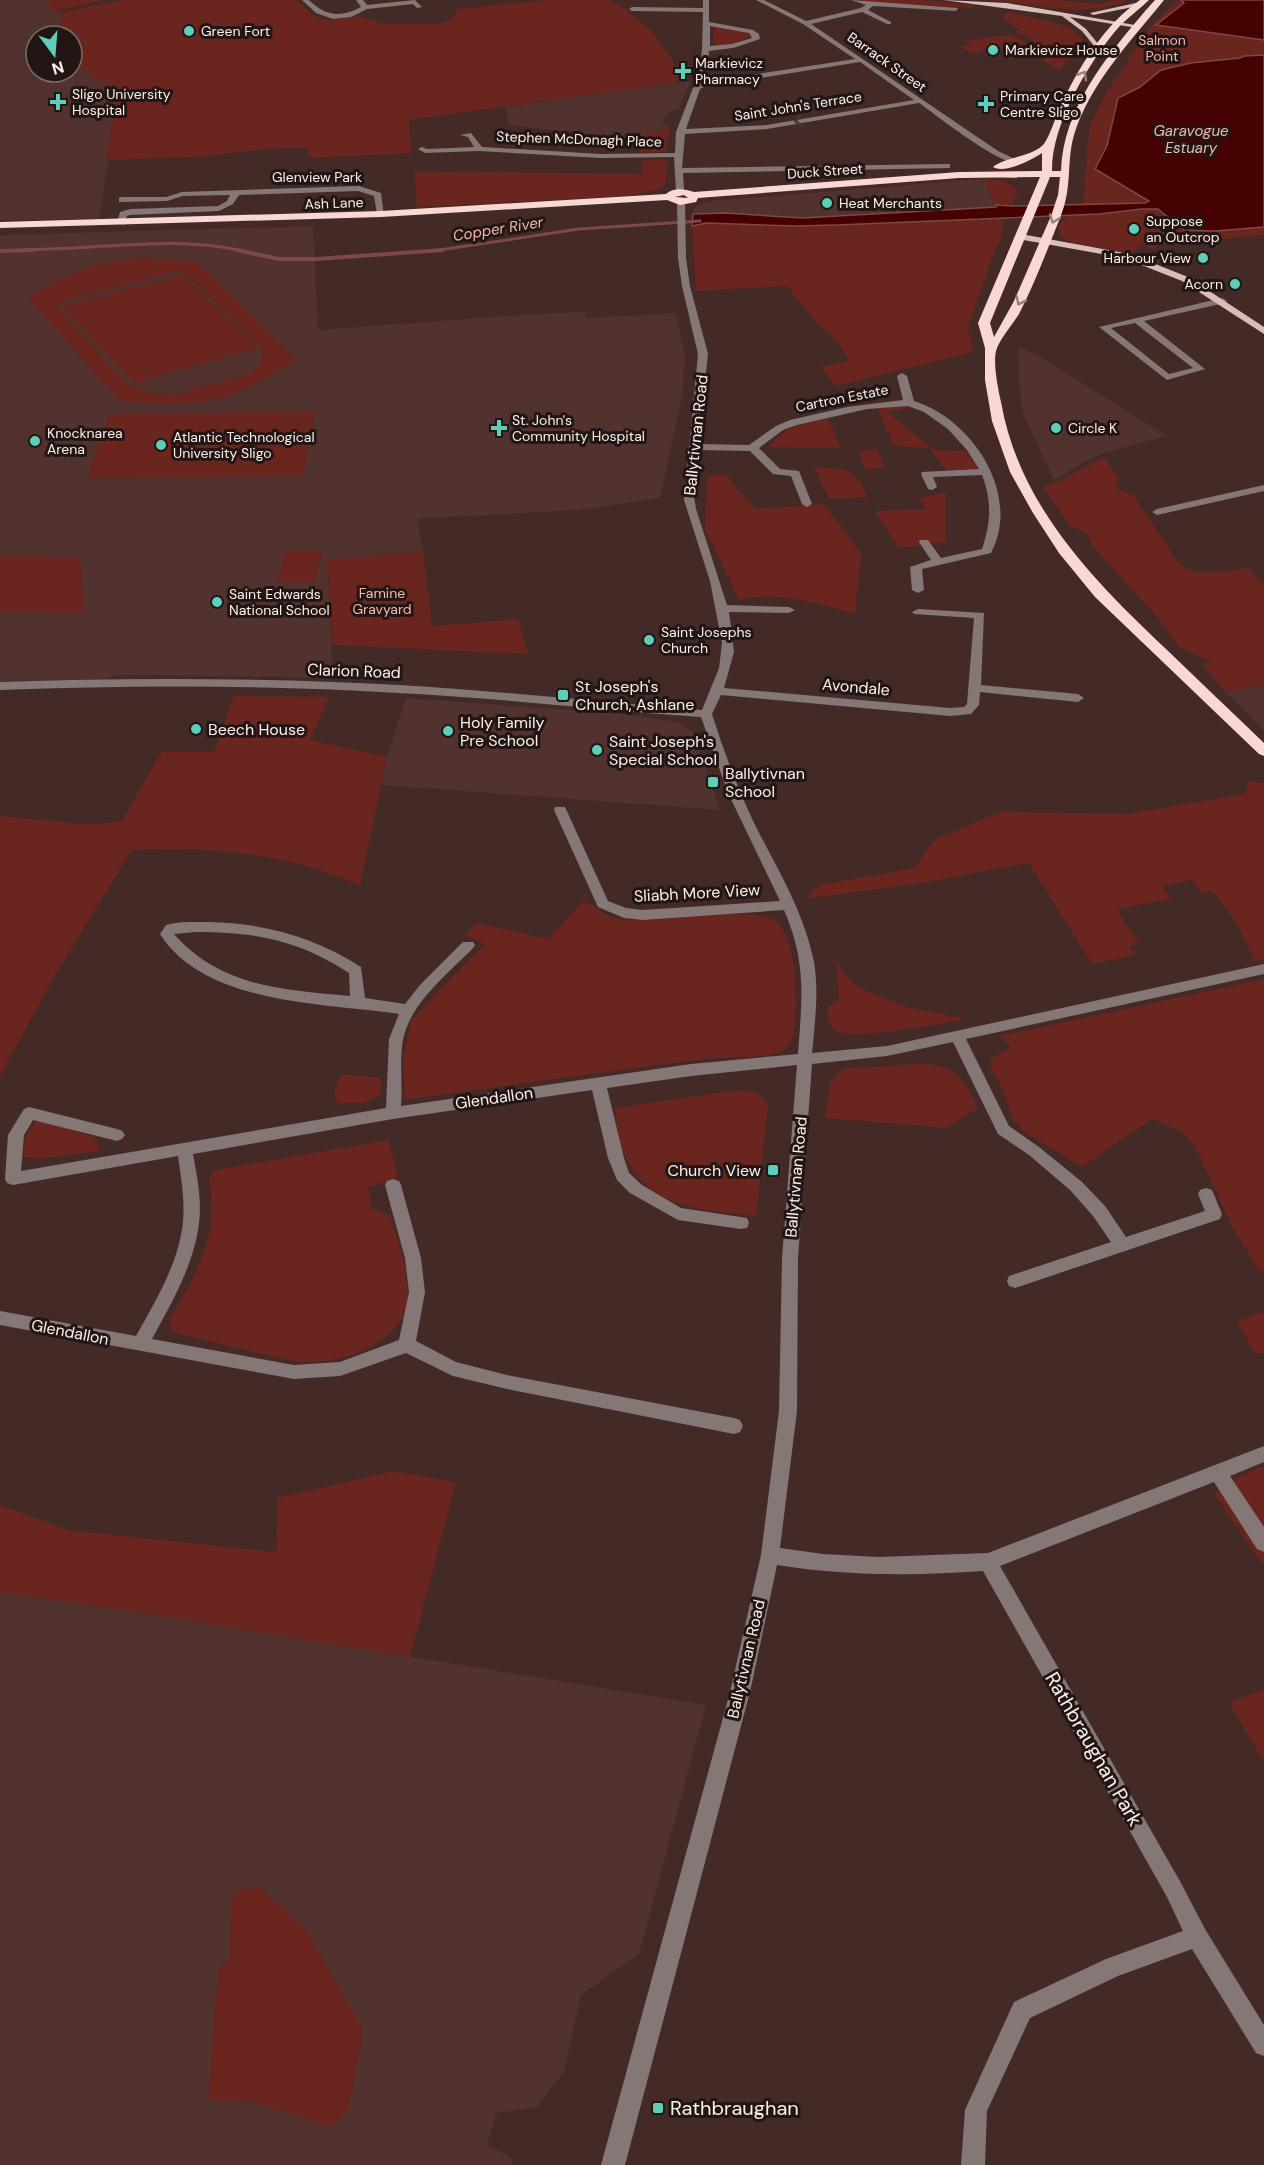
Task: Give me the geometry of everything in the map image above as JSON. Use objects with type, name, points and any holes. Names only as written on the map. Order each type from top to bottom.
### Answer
[{"type":"highway","points":[[991,348],[1006,330],[1027,287],[1062,197],[1069,136],[1077,115],[1111,61],[1143,17],[1160,0]]},
{"type":"highway","points":[[1141,2],[1117,25],[1099,50],[1061,114],[1048,146],[1047,169],[1035,204],[984,323],[991,348],[991,380],[998,421],[1016,472],[1039,513],[1064,550],[1124,618],[1264,751]]},
{"type":"highway","points":[[980,171],[998,170],[1048,146]]},
{"type":"highway","name":"Duck Street","points":[[959,175],[980,171],[1047,169]]},
{"type":"highway","points":[[998,170],[1024,184]]},
{"type":"highway","name":"Duck Street","points":[[681,197],[692,200],[694,195],[998,170],[1066,170]]},
{"type":"highway","points":[[1032,193],[1035,204]]},
{"type":"highway","name":"Ash Lane","points":[[0,225],[381,214],[681,197]]},
{"type":"main road","points":[[946,0],[1032,9],[1136,28]]},
{"type":"main road","points":[[1064,15],[1102,12],[1141,2]]},
{"type":"main road","points":[[1064,15],[1084,30],[1099,50]]},
{"type":"main road","points":[[1020,242],[1152,267],[1185,279],[1222,301],[1264,331]]},
{"type":"street","points":[[305,0],[314,10],[329,17],[345,16],[365,7],[416,2],[419,7]]},
{"type":"street","points":[[359,0],[365,7]]},
{"type":"street","points":[[660,9],[661,0]]},
{"type":"street","points":[[706,0],[706,49],[702,85],[861,60]]},
{"type":"street","name":"Barrack Street","points":[[759,0],[805,23],[995,153],[1017,162]]},
{"type":"street","points":[[854,0],[871,4],[956,9]]},
{"type":"street","points":[[805,23],[863,10],[871,4]]},
{"type":"street","points":[[632,9],[706,10]]},
{"type":"street","points":[[863,10],[889,23]]},
{"type":"street","points":[[706,23],[751,31],[755,34],[756,39],[733,46],[706,49]]},
{"type":"street","name":"Ballytivnan Road","points":[[613,2165],[737,1703],[770,1555],[788,1411],[790,1258],[810,986],[808,961],[790,905],[739,805],[718,753],[706,714],[717,691],[728,651],[721,608],[709,561],[689,505],[688,490],[703,354],[686,286],[678,171],[680,132],[697,88],[702,85]]},
{"type":"street","name":"Saint John's Terrace","points":[[680,132],[767,127],[919,101]]},
{"type":"street","name":"Stephen McDonagh Place","points":[[464,135],[471,135],[479,149]]},
{"type":"street","name":"Stephen McDonagh Place","points":[[422,149],[425,151],[479,149],[601,156],[678,155]]},
{"type":"street","points":[[995,153],[1000,160],[998,170]]},
{"type":"street","points":[[678,171],[947,165]]},
{"type":"street","name":"Glenview Park","points":[[122,200],[137,202],[167,199],[182,194],[358,189],[378,195],[381,214]]},
{"type":"street","points":[[121,223],[123,214],[130,212],[228,206],[234,200],[235,192]]},
{"type":"street","points":[[1137,320],[1200,369],[1167,377],[1104,327],[1222,301]]},
{"type":"street","name":"Cartron Estate","points":[[902,376],[909,402]]},
{"type":"street","name":"Cartron Estate","points":[[753,447],[782,426],[892,402],[909,402],[957,430],[976,454],[986,472],[991,487],[995,520],[987,551],[916,567],[918,590]]},
{"type":"street","points":[[694,447],[753,447],[777,472],[795,473],[807,504]]},
{"type":"street","points":[[932,487],[926,474],[986,472]]},
{"type":"street","points":[[1158,512],[1264,488]]},
{"type":"street","points":[[924,542],[938,562]]},
{"type":"street","points":[[721,608],[789,610]]},
{"type":"street","name":"Avondale","points":[[717,691],[950,712],[967,711],[973,705],[980,615],[918,612]]},
{"type":"street","name":"Clarion Road","points":[[0,686],[103,683],[258,684],[398,689],[706,714]]},
{"type":"street","points":[[975,688],[1078,698]]},
{"type":"street","name":"Sliabh More View","points":[[560,810],[603,904],[624,913],[643,915],[790,905]]},
{"type":"street","points":[[358,1002],[357,972],[339,959],[308,944],[267,932],[231,926],[171,928],[167,934],[176,948],[193,963],[216,975],[256,989],[300,997],[358,1002],[407,1010]]},
{"type":"street","points":[[393,1113],[396,1095],[396,1039],[407,1010],[468,945]]},
{"type":"street","name":"Glendallon","points":[[117,1135],[29,1113],[16,1135],[13,1179],[393,1113],[691,1070],[887,1051],[1264,969]]},
{"type":"street","points":[[957,1036],[991,1101],[1003,1130],[1034,1151],[1076,1185],[1099,1211],[1122,1245]]},
{"type":"street","points":[[598,1083],[616,1158],[623,1176],[636,1189],[678,1214],[741,1223]]},
{"type":"street","points":[[140,1346],[182,1259],[189,1232],[191,1196],[184,1149]]},
{"type":"street","points":[[393,1185],[413,1258],[417,1292],[407,1345],[453,1369],[507,1382],[734,1426]]},
{"type":"street","points":[[1015,1281],[1214,1214],[1206,1194]]},
{"type":"street","name":"Glendallon","points":[[0,1318],[140,1346],[294,1372],[340,1369],[407,1345]]},
{"type":"street","points":[[770,1555],[803,1562],[928,1566],[988,1562],[1264,1454]]},
{"type":"street","points":[[1218,1473],[1264,1543]]},
{"type":"street","name":"Rathbraughan Park","points":[[988,1562],[1174,1890],[1197,1937],[1264,2045]]},
{"type":"street","points":[[973,2165],[976,2110],[1022,2010],[1114,1967],[1197,1937]]},
{"type":"shaded area","name":"Sligo University Hospital","points":[[0,0],[57,0],[62,24],[24,24],[24,84],[84,84],[84,71],[119,90],[99,219],[0,220]]},
{"type":"shaded area","points":[[690,82],[678,110],[671,111],[662,119],[665,125],[670,127],[633,139],[508,125],[506,107],[643,86]]},
{"type":"shaded area","points":[[984,179],[997,207],[802,218],[725,213],[693,214],[696,206],[710,201]]},
{"type":"shaded area","points":[[313,226],[318,330],[532,314],[586,312],[587,318],[676,313],[685,356],[682,396],[660,498],[578,510],[417,519],[423,551],[327,560],[333,678],[116,675],[106,679],[0,681],[0,235]]},
{"type":"shaded area","points":[[1019,347],[1042,358],[1167,436],[1106,452],[1054,480],[1023,413],[1018,377]]},
{"type":"shaded area","points":[[1264,684],[1264,731],[1226,693]]},
{"type":"shaded area","name":"Saint Joseph's Special School","points":[[406,698],[624,714],[677,722],[693,732],[720,810],[381,785],[387,757]]},
{"type":"shaded area","points":[[0,1592],[150,1614],[706,1705],[639,1954],[581,1995],[564,2072],[537,2107],[496,2113],[487,2144],[511,2158],[513,2165],[0,2165]]},
{"type":"green space","points":[[48,0],[103,0],[59,10],[52,9]]},
{"type":"green space","points":[[122,0],[297,0],[313,15],[328,21],[358,16],[384,24],[442,23],[452,19],[458,9],[549,0],[609,0],[624,8],[652,31],[674,63],[679,82],[409,120],[412,153],[309,158],[308,148],[278,148],[196,157],[106,160],[118,90],[84,71],[84,24],[62,24],[60,13]]},
{"type":"green space","points":[[860,0],[921,0],[975,5],[974,8],[872,3]]},
{"type":"green space","points":[[988,0],[1057,0],[1101,4],[1113,0],[1128,0],[1094,9],[1059,9]]},
{"type":"green space","name":"Garavogue Estuary","points":[[1177,0],[1185,2],[1176,10],[1264,30],[1264,235],[1196,242],[1184,246],[1163,244],[1152,250],[1145,244],[1133,255],[1072,243],[1060,232],[1059,228],[1062,223],[1084,200],[1090,125],[1106,93],[1149,28]],"holes":[[[1149,201],[1156,209],[1099,214],[1093,206]]]},
{"type":"green space","points":[[1008,11],[1070,27],[1083,40],[1060,70],[1043,61],[1046,54],[1029,38],[1015,32],[1019,30],[1002,18]]},
{"type":"green space","points":[[714,28],[740,30],[752,36],[726,46],[714,44]]},
{"type":"green space","points":[[1006,35],[1022,41],[1036,53],[1036,57],[1008,59],[1006,57],[1011,56],[998,46],[983,48],[987,51],[971,53],[960,47],[971,44],[965,41]]},
{"type":"green space","points":[[670,127],[664,152],[640,153],[640,136]]},
{"type":"green space","points":[[660,159],[668,161],[666,183],[660,189],[629,196],[417,207],[414,171],[643,174],[640,161]]},
{"type":"green space","points":[[984,179],[1003,181],[1015,187],[1018,191],[1012,206],[996,205]]},
{"type":"green space","points":[[1004,218],[1001,239],[994,252],[968,328],[973,352],[836,386],[820,367],[849,361],[840,345],[816,322],[787,286],[696,291],[692,226],[706,223],[795,226]]},
{"type":"green space","points":[[129,259],[196,261],[297,359],[251,386],[212,400],[171,404],[118,400],[27,296],[84,270]],"holes":[[[179,271],[261,347],[263,358],[254,371],[174,395],[149,392],[127,384],[60,309],[60,302]]]},
{"type":"green space","points":[[181,275],[259,348],[134,383],[62,306]]},
{"type":"green space","points":[[901,405],[911,408],[887,412],[934,450],[966,451],[977,466],[976,469],[946,470],[929,448],[894,446],[878,410],[879,407]]},
{"type":"green space","points":[[315,412],[303,476],[87,478],[109,414]]},
{"type":"green space","points":[[828,419],[841,448],[770,447],[781,434],[788,430],[803,424]]},
{"type":"green space","points":[[877,449],[885,468],[866,469],[858,451]]},
{"type":"green space","points":[[1104,457],[1119,479],[1115,487],[1134,496],[1180,565],[1187,569],[1204,572],[1248,568],[1264,585],[1264,684],[1226,693],[1202,665],[1212,662],[1179,647],[1159,619],[1092,545],[1086,533],[1070,526],[1043,487],[1062,480]]},
{"type":"green space","points":[[814,468],[841,469],[853,474],[868,497],[829,499]]},
{"type":"green space","points":[[725,474],[755,509],[824,504],[861,553],[855,614],[812,602],[783,598],[739,600],[705,528],[707,476]]},
{"type":"green space","points":[[946,492],[946,542],[899,548],[875,511],[926,509],[919,498]]},
{"type":"green space","name":"Famine Gravyard","points":[[423,551],[432,626],[518,619],[528,654],[332,645],[327,560]]},
{"type":"green space","points":[[285,552],[322,552],[315,581],[277,581]]},
{"type":"green space","points":[[0,555],[80,558],[85,613],[0,612]]},
{"type":"green space","points":[[234,696],[329,697],[310,740],[387,757],[360,885],[307,866],[257,855],[195,849],[132,850],[54,977],[0,1076],[0,816],[85,824],[121,822],[162,751],[214,752]]},
{"type":"green space","points":[[1249,781],[1264,783],[1264,959],[1255,961],[1237,924],[1213,891],[1201,893],[1192,880],[1162,886],[1171,899],[1117,909],[1139,944],[1129,946],[1136,955],[1092,964],[1029,863],[916,884],[804,899],[820,885],[914,868],[936,839],[1000,812],[1127,814],[1245,794]]},
{"type":"green space","points":[[582,902],[592,905],[609,916],[622,919],[654,920],[734,914],[768,917],[778,923],[788,941],[795,973],[794,1031],[787,1048],[765,1056],[705,1059],[405,1100],[403,1060],[411,1020],[485,944],[464,935],[477,923],[548,939]]},
{"type":"green space","points":[[836,960],[845,975],[858,987],[906,1007],[967,1019],[876,1033],[842,1033],[833,1029],[829,1021],[828,1006],[839,1001]]},
{"type":"green space","points":[[1264,979],[1264,1272],[1259,1271],[1230,1223],[1194,1144],[1180,1131],[1152,1119],[1082,1167],[1023,1131],[1012,1117],[1004,1092],[992,1071],[990,1060],[1011,1047],[1000,1036]]},
{"type":"green space","points":[[925,1063],[946,1068],[959,1076],[978,1108],[947,1128],[825,1118],[831,1080],[843,1069]]},
{"type":"green space","points":[[341,1074],[380,1078],[379,1096],[365,1103],[337,1103],[334,1091]]},
{"type":"green space","points":[[738,1090],[760,1094],[768,1105],[756,1216],[695,1208],[677,1203],[660,1195],[645,1184],[622,1149],[615,1108]]},
{"type":"green space","points":[[40,1119],[97,1138],[99,1151],[40,1159],[24,1157],[26,1136],[31,1127]]},
{"type":"green space","points":[[388,1140],[398,1177],[368,1187],[372,1209],[390,1215],[403,1257],[408,1290],[402,1318],[382,1340],[355,1354],[340,1358],[296,1362],[175,1333],[168,1322],[204,1254],[211,1219],[209,1177],[215,1170]]},
{"type":"green space","points":[[1264,1312],[1264,1354],[1255,1353],[1237,1321]]},
{"type":"green space","points":[[1264,1466],[1264,1566],[1214,1494],[1242,1475]]},
{"type":"green space","points":[[393,1471],[456,1482],[410,1657],[0,1592],[0,1505],[68,1530],[276,1552],[278,1498]]},
{"type":"green space","points":[[1264,1689],[1264,1762],[1229,1703]]},
{"type":"green space","points":[[259,1887],[305,1927],[363,2031],[349,2109],[330,2127],[253,2102],[208,2100],[219,1964],[229,1963],[233,1891]]},
{"type":"water","points":[[1181,0],[1264,0],[1264,40],[1156,25],[1184,3]]},
{"type":"water","name":"Garavogue Estuary","points":[[1264,55],[1264,227],[1215,231],[1184,230],[1158,209],[1099,214],[837,225],[706,223],[692,226],[693,214],[725,213],[802,218],[996,207],[996,205],[1145,203],[1149,201],[1095,169],[1107,146],[1118,98],[1140,87],[1161,70],[1191,63]]},
{"type":"waterway","name":"Copper River","points":[[437,250],[579,229],[700,221]]},
{"type":"waterway","name":"Copper River","points":[[33,250],[0,251],[159,244],[201,245],[244,251]]},
{"type":"waterway","name":"Copper River","points":[[237,250],[279,259],[317,259],[437,250]]},
{"type":"waterway","name":"Copper River","points":[[437,250],[443,250]]},
{"type":"place","name":"Green Fort","points":[[189,31]]},
{"type":"place","name":"Markievicz House","points":[[993,50]]},
{"type":"place","name":"Markievicz Pharmacy","points":[[683,71]]},
{"type":"place","name":"Sligo University Hospital","points":[[58,102]]},
{"type":"place","name":"Primary Care Centre Sligo","points":[[986,104]]},
{"type":"place","name":"Heat Merchants","points":[[827,203]]},
{"type":"place","name":"Suppose an Outcrop","points":[[1134,229]]},
{"type":"place","name":"Harbour View","points":[[1203,258]]},
{"type":"place","name":"Acorn","points":[[1235,284]]},
{"type":"place","name":"St. John's Community Hospital","points":[[499,428]]},
{"type":"place","name":"Circle K","points":[[1056,428]]},
{"type":"place","name":"Knocknarea Arena","points":[[35,441]]},
{"type":"place","name":"Atlantic Technological University Sligo","points":[[161,445]]},
{"type":"place","name":"Saint Edwards National School","points":[[217,602]]},
{"type":"place","name":"Saint Josephs Church","points":[[649,640]]},
{"type":"place","name":"St Joseph's Church, Ashlane","points":[[563,695]]},
{"type":"place","name":"Beech House","points":[[196,729]]},
{"type":"place","name":"Holy Family Pre School","points":[[448,731]]},
{"type":"place","name":"Saint Joseph's Special School","points":[[597,750]]},
{"type":"place","name":"Ballytivnan School","points":[[713,782]]},
{"type":"place","name":"Church View","points":[[773,1170]]},
{"type":"place","name":"Rathbraughan","points":[[658,2108]]},
{"type":"park label","name":"Salmon Point","points":[[1162,48]]}]
